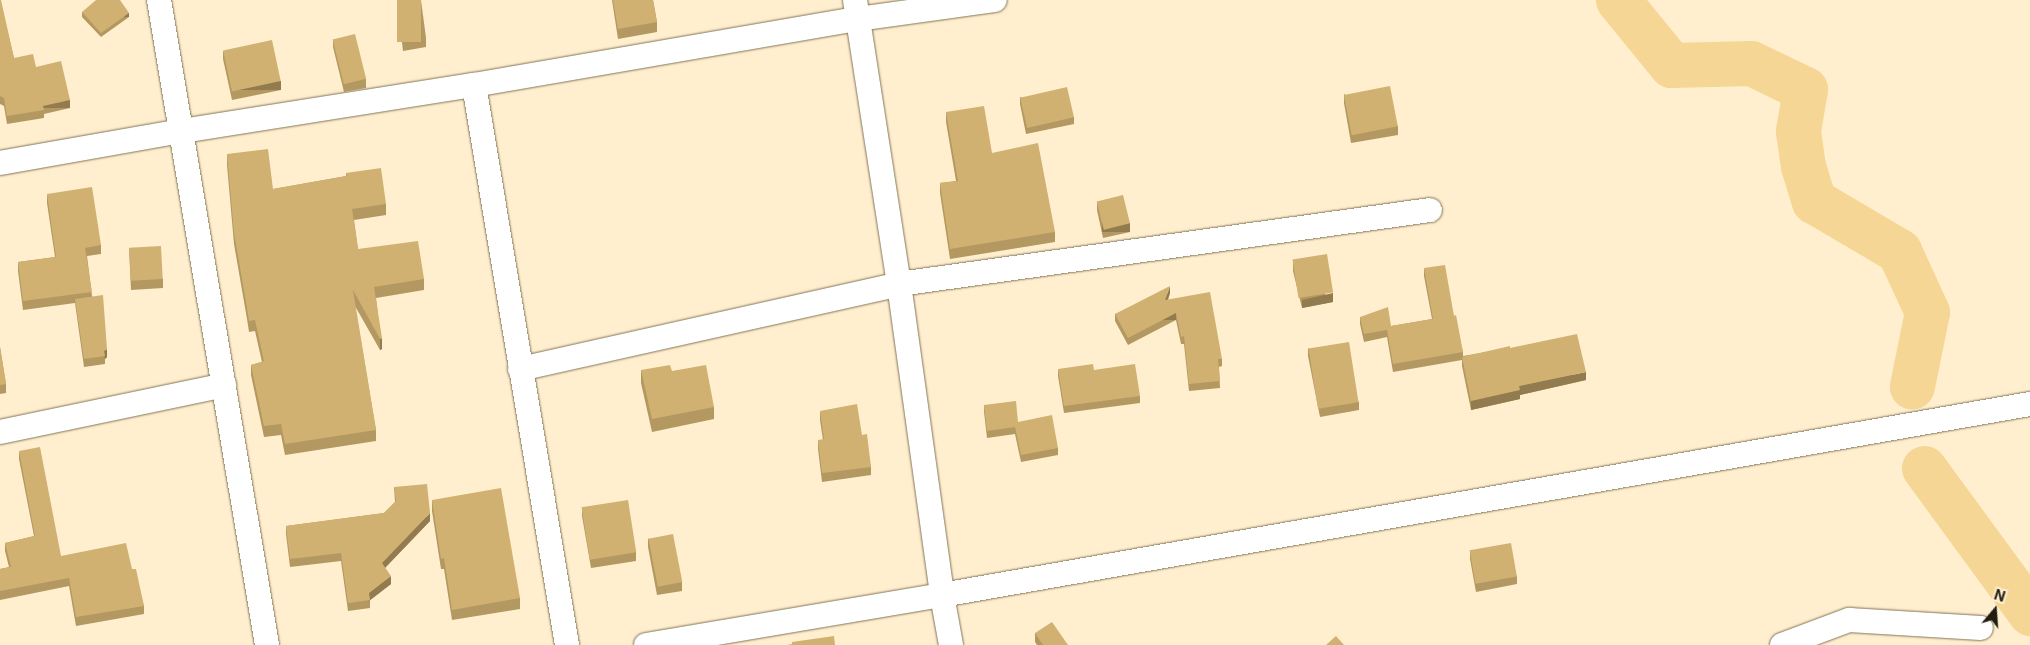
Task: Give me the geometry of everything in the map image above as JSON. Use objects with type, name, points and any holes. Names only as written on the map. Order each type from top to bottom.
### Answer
[{"type":"street","points":[[159,0],[267,645]]},
{"type":"street","points":[[0,163],[182,130],[474,85],[857,10],[995,0]]},
{"type":"street","points":[[857,10],[899,284],[942,595],[951,645]]},
{"type":"street","points":[[474,85],[567,645]]},
{"type":"street","points":[[520,369],[899,284],[1430,210]]},
{"type":"street","points":[[0,432],[224,385]]},
{"type":"street","points":[[646,645],[942,595],[2030,404]]},
{"type":"street","points":[[1782,645],[1849,620],[1981,628]]},
{"type":"building","points":[[0,0],[14,58],[33,54],[36,67],[61,61],[70,100],[43,106],[44,110],[7,116],[4,98],[0,96]]},
{"type":"building","points":[[96,0],[120,0],[129,13],[101,33],[82,12]]},
{"type":"building","points":[[397,0],[421,0],[421,42],[397,42]]},
{"type":"building","points":[[613,0],[653,0],[657,22],[618,29]]},
{"type":"building","points":[[355,34],[366,79],[344,84],[333,40]]},
{"type":"building","points":[[272,40],[281,81],[232,91],[223,50]]},
{"type":"building","points":[[1390,86],[1398,126],[1352,135],[1344,95]]},
{"type":"building","points":[[1067,87],[1074,117],[1027,128],[1020,98]]},
{"type":"building","points":[[984,106],[992,153],[1038,143],[1055,232],[950,249],[940,183],[958,181],[946,112]]},
{"type":"building","points":[[268,149],[273,189],[347,176],[346,173],[381,168],[386,204],[352,209],[358,249],[418,241],[424,279],[374,287],[382,338],[380,339],[353,290],[376,430],[285,444],[281,424],[264,426],[251,365],[264,361],[255,320],[249,321],[234,233],[227,154]]},
{"type":"building","points":[[92,187],[101,245],[85,248],[92,292],[23,301],[18,262],[56,257],[47,194]]},
{"type":"building","points":[[1123,195],[1130,223],[1104,230],[1097,202]]},
{"type":"building","points":[[161,246],[163,279],[131,281],[129,248]]},
{"type":"building","points":[[1327,254],[1333,293],[1299,298],[1292,259]]},
{"type":"building","points":[[1445,265],[1454,316],[1456,315],[1463,352],[1393,364],[1387,330],[1364,334],[1360,317],[1388,307],[1391,326],[1433,319],[1424,268]]},
{"type":"building","points":[[1170,286],[1165,300],[1210,292],[1222,359],[1218,359],[1220,381],[1189,384],[1184,336],[1181,337],[1176,313],[1128,338],[1115,314]]},
{"type":"building","points":[[103,295],[107,349],[104,351],[105,356],[84,359],[75,299]]},
{"type":"building","points":[[1577,334],[1586,372],[1519,386],[1520,390],[1471,401],[1462,357]]},
{"type":"building","points":[[1349,342],[1359,402],[1318,409],[1309,348]]},
{"type":"building","points":[[0,347],[6,384],[0,385]]},
{"type":"building","points":[[1093,364],[1094,370],[1135,364],[1140,396],[1064,406],[1058,369]]},
{"type":"building","points":[[670,365],[672,371],[706,365],[714,407],[652,419],[641,370]]},
{"type":"building","points":[[1016,401],[1018,422],[1052,415],[1058,448],[1021,455],[1015,427],[987,431],[984,405]]},
{"type":"building","points":[[857,404],[862,435],[867,434],[871,467],[822,473],[818,440],[824,439],[820,411]]},
{"type":"building","points":[[40,447],[61,556],[126,543],[132,569],[136,569],[144,606],[76,617],[69,578],[0,591],[0,569],[11,567],[5,543],[35,536],[19,451]]},
{"type":"building","points":[[427,484],[430,513],[382,563],[391,576],[369,593],[370,600],[348,603],[341,553],[290,559],[286,526],[384,513],[396,501],[394,487]]},
{"type":"building","points":[[501,488],[520,598],[452,610],[444,558],[441,559],[432,500]]},
{"type":"building","points":[[628,500],[636,552],[590,560],[582,507]]},
{"type":"building","points":[[673,534],[682,582],[658,587],[648,539]]},
{"type":"building","points":[[1511,543],[1517,576],[1476,584],[1470,550]]},
{"type":"building","points":[[1052,622],[1068,645],[1043,645],[1035,633]]},
{"type":"building","points":[[834,636],[835,645],[787,645],[792,644],[792,642]]},
{"type":"building","points":[[1336,636],[1344,645],[1326,645]]},
{"type":"waterway","points":[[1618,0],[1671,65],[1751,63],[1805,89],[1798,131],[1803,166],[1814,201],[1899,251],[1927,312],[1912,386]]},
{"type":"waterway","points":[[1924,468],[2030,613]]}]
